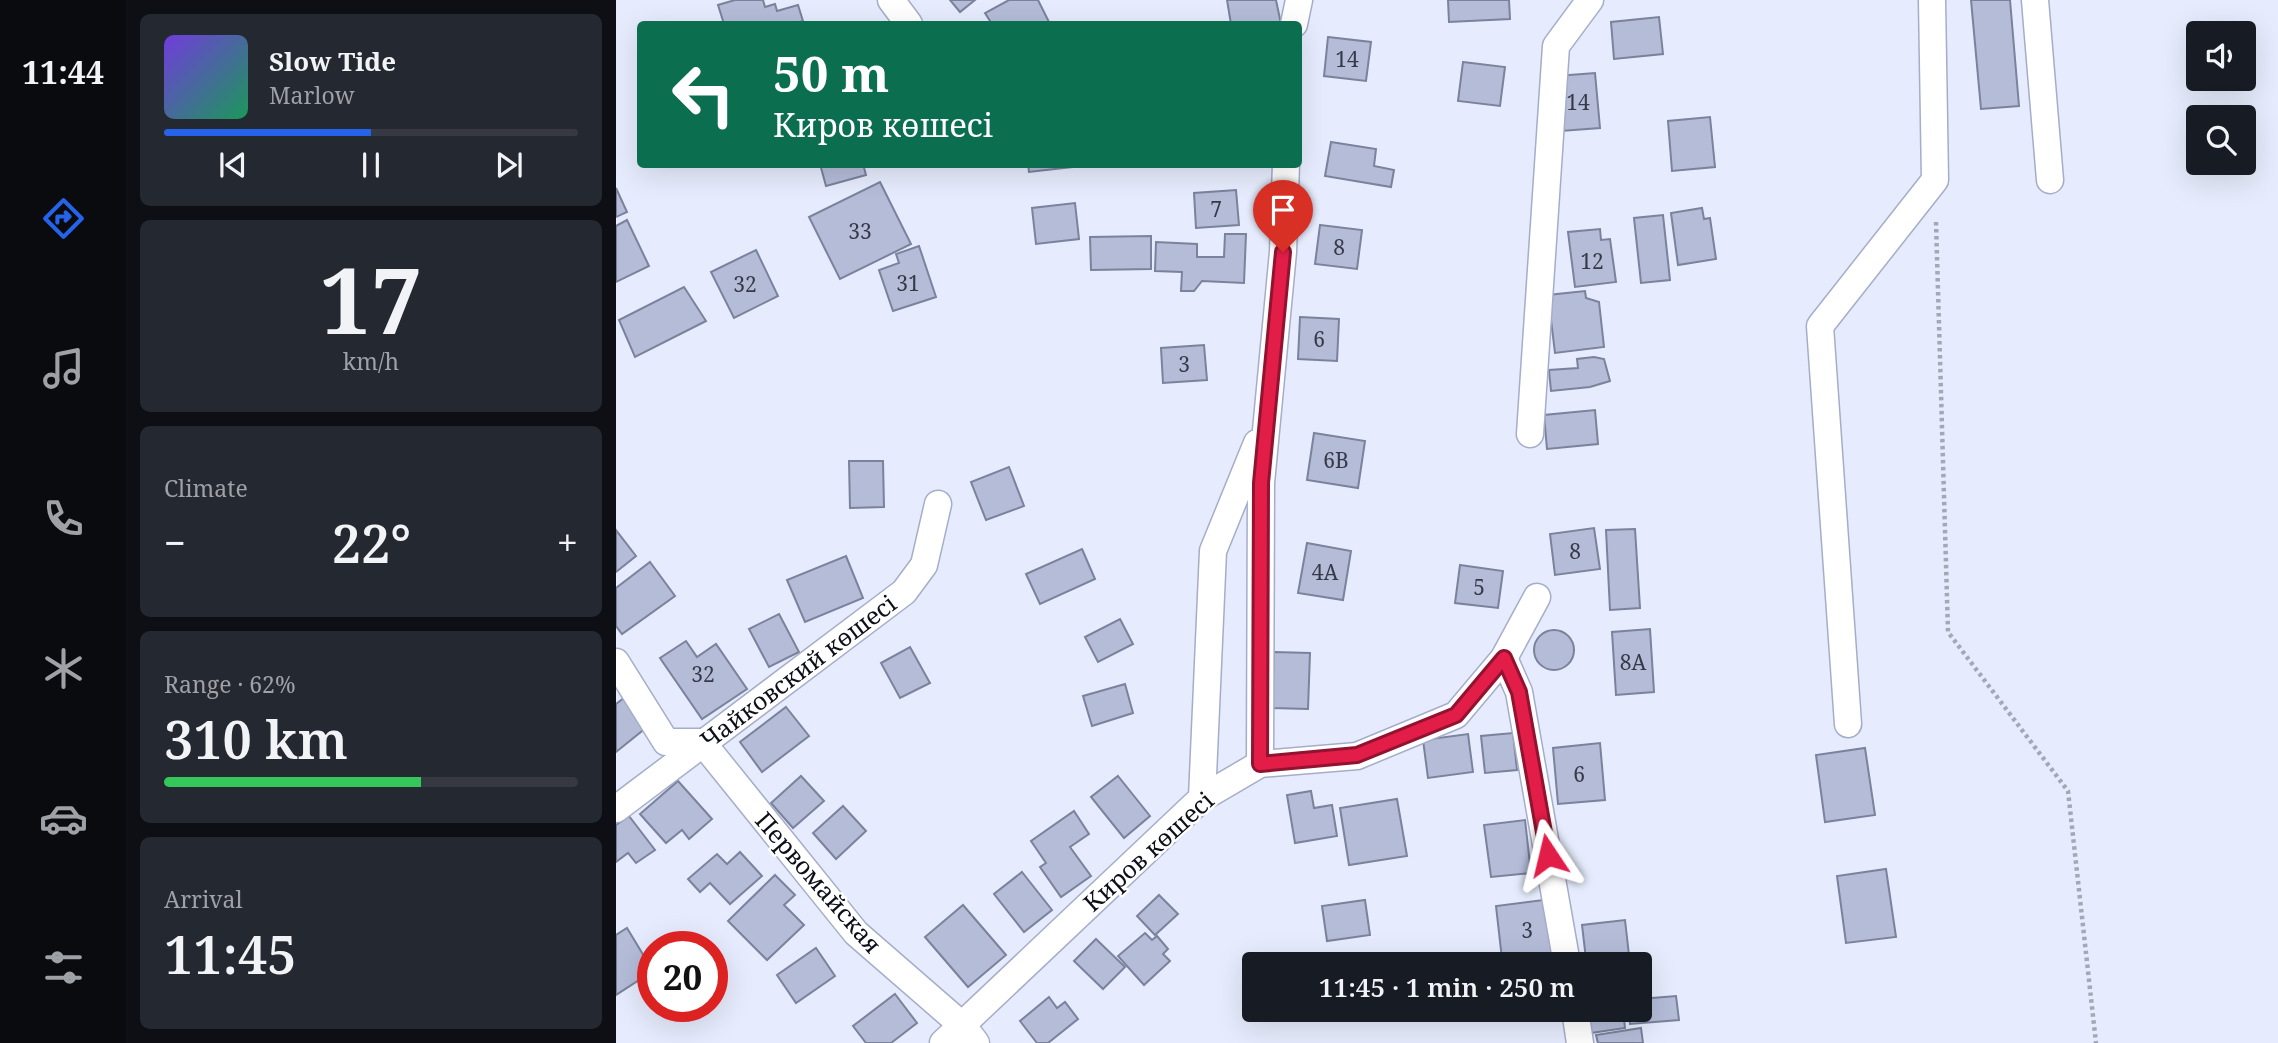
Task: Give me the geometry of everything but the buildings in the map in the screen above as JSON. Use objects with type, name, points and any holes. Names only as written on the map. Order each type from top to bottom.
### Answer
[{"type":"street","points":[[891,0],[907,21]]},
{"type":"street","points":[[1295,21],[1299,0]]},
{"type":"street","points":[[1530,434],[1556,46],[1590,0]]},
{"type":"street","points":[[1848,724],[1820,326],[1935,180],[1932,0]]},
{"type":"street","points":[[2035,0],[2050,180]]},
{"type":"street","points":[[1260,764],[1261,483],[1283,252],[1286,168]]},
{"type":"street","points":[[1202,798],[1213,551],[1268,415]]},
{"type":"street","name":"Чайковский көшесі","points":[[616,809],[904,592],[924,565],[938,504]]},
{"type":"street","name":"Киров көшесі","points":[[961,1037],[1202,798],[1260,764],[1357,755],[1456,715],[1504,658],[1538,597]]},
{"type":"street","points":[[1504,658],[1519,692],[1565,952]]},
{"type":"street","points":[[616,662],[666,742],[702,742]]},
{"type":"street","name":"Первомайская","points":[[702,742],[856,933],[961,1037]]},
{"type":"street","points":[[1576,1022],[1580,1043]]},
{"type":"path","points":[[1936,221],[1948,632],[2068,791],[2096,1043]]},
{"type":"route","points":[[1283,252],[1261,483],[1260,764],[1357,755],[1456,715],[1504,658],[1519,692],[1548,855]]}]
